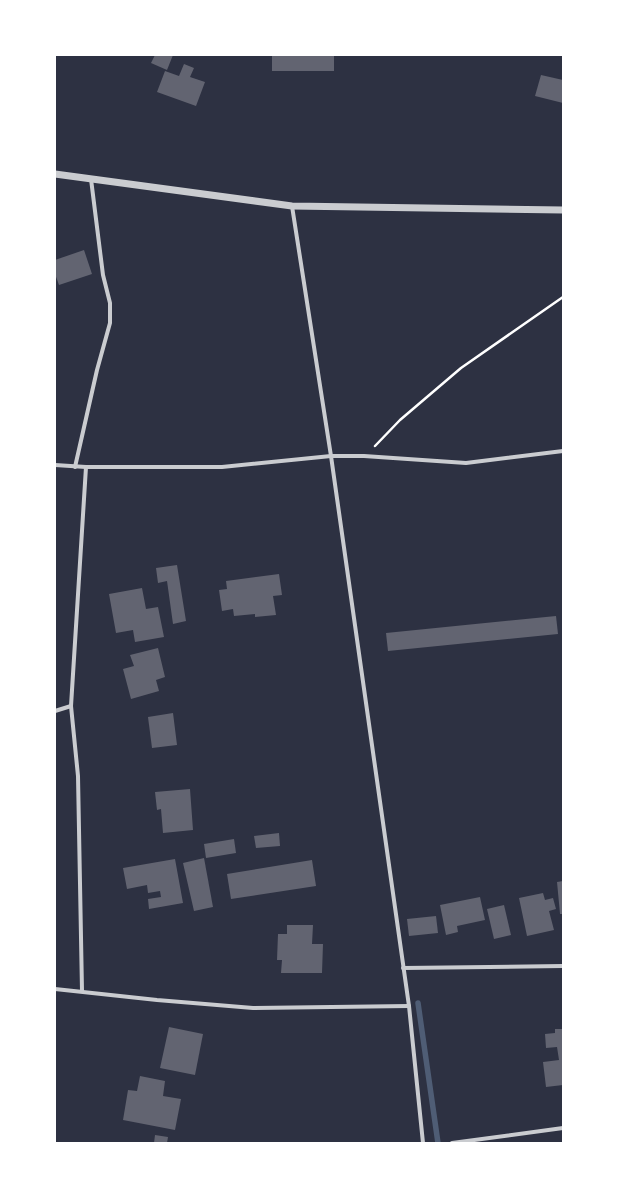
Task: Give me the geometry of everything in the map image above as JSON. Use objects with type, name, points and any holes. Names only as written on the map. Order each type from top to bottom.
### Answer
[{"type":"street","points":[[55,174],[292,206],[563,210]]},
{"type":"street","points":[[75,467],[97,370],[110,323],[110,303],[103,275],[91,178]]},
{"type":"street","points":[[292,206],[331,456],[409,1006],[423,1143]]},
{"type":"street","points":[[55,465],[75,467],[222,467],[331,456],[364,456],[466,463],[563,451]]},
{"type":"street","points":[[82,991],[78,776],[71,706],[86,467]]},
{"type":"street","points":[[55,711],[71,706]]},
{"type":"street","points":[[403,968],[563,966]]},
{"type":"street","points":[[55,989],[157,1000],[253,1008],[409,1006]]},
{"type":"street","points":[[452,1143],[563,1128]]},
{"type":"path","points":[[364,456],[400,420],[461,368],[563,297]]},
{"type":"building","points":[[155,55],[173,55],[167,70],[151,63]]},
{"type":"building","points":[[272,55],[334,55],[334,71],[272,71]]},
{"type":"building","points":[[184,64],[194,68],[190,77],[205,82],[196,106],[157,92],[165,71],[179,76]]},
{"type":"building","points":[[541,75],[563,80],[563,103],[535,96]]},
{"type":"building","points":[[84,250],[92,274],[59,285],[55,274],[55,260]]},
{"type":"building","points":[[177,565],[186,621],[173,624],[167,581],[158,583],[156,568]]},
{"type":"building","points":[[279,574],[282,595],[273,596],[276,615],[255,617],[255,614],[234,616],[233,609],[222,611],[219,590],[227,589],[226,581]]},
{"type":"building","points":[[142,588],[146,609],[158,607],[164,637],[135,642],[133,630],[116,633],[109,594]]},
{"type":"building","points":[[556,616],[558,634],[388,651],[386,633]]},
{"type":"building","points":[[158,648],[165,677],[156,680],[159,691],[131,699],[123,669],[134,666],[130,655]]},
{"type":"building","points":[[173,713],[177,745],[152,748],[148,717]]},
{"type":"building","points":[[190,789],[193,830],[163,833],[161,809],[157,810],[155,792]]},
{"type":"building","points":[[279,833],[280,846],[256,848],[254,836]]},
{"type":"building","points":[[234,839],[236,853],[206,858],[204,844]]},
{"type":"building","points":[[204,858],[213,907],[194,911],[183,863]]},
{"type":"building","points":[[175,859],[183,903],[149,909],[148,899],[161,897],[160,891],[148,893],[147,885],[127,889],[123,868]]},
{"type":"building","points":[[312,860],[316,886],[231,899],[227,874]]},
{"type":"building","points":[[563,881],[563,914],[560,914],[557,882]]},
{"type":"building","points":[[543,893],[545,900],[553,898],[556,909],[549,911],[554,930],[527,936],[519,898]]},
{"type":"building","points":[[480,897],[485,920],[457,926],[458,932],[446,935],[440,905]]},
{"type":"building","points":[[504,905],[511,935],[494,939],[487,909]]},
{"type":"building","points":[[436,916],[438,933],[409,936],[407,919]]},
{"type":"building","points":[[287,925],[313,925],[312,944],[323,944],[322,973],[281,973],[282,960],[277,960],[278,934],[287,934]]},
{"type":"building","points":[[169,1027],[203,1034],[195,1075],[160,1068]]},
{"type":"building","points":[[555,1029],[563,1029],[563,1085],[546,1087],[543,1062],[559,1060],[557,1047],[546,1048],[545,1034],[555,1033]]},
{"type":"building","points":[[140,1076],[165,1081],[163,1096],[181,1099],[175,1130],[123,1120],[128,1090],[137,1091]]},
{"type":"building","points":[[155,1135],[168,1137],[167,1143],[154,1143]]},
{"type":"waterway","points":[[418,1003],[438,1143]]}]
